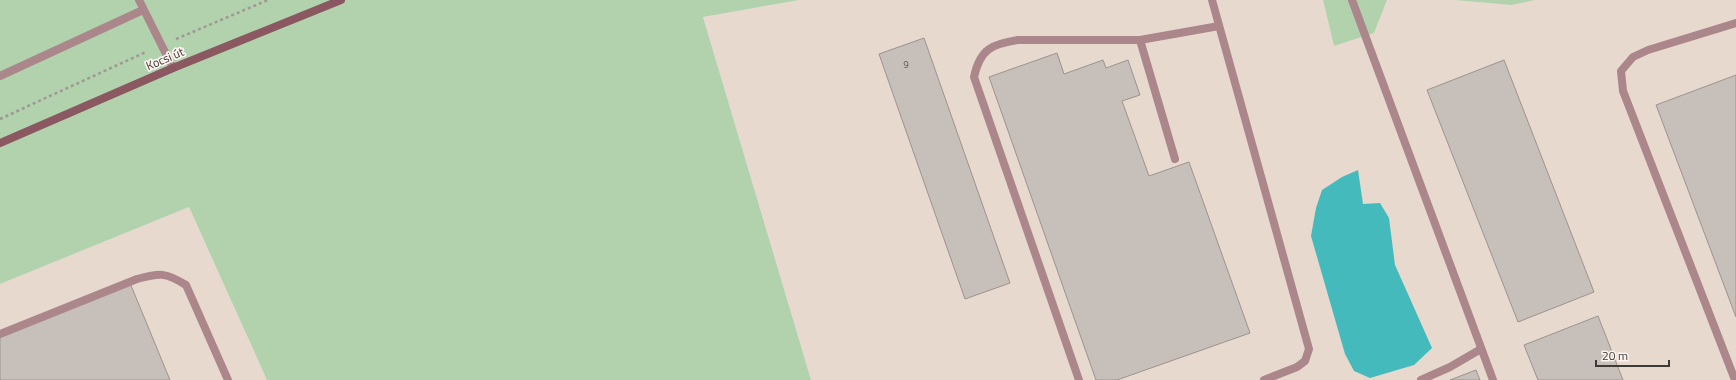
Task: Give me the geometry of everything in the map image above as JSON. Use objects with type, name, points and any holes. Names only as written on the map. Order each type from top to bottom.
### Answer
[{"type":"main road","name":"Kocsi út","points":[[0,143],[173,68],[341,0]]},
{"type":"lane","points":[[139,0],[173,68]]},
{"type":"lane","points":[[1212,0],[1309,349],[1305,361],[1297,368],[1264,380]]},
{"type":"lane","points":[[1352,0],[1492,380]]},
{"type":"lane","points":[[0,76],[143,10]]},
{"type":"lane","points":[[1735,380],[1622,91],[1621,72],[1632,57],[1648,50],[1736,22]]},
{"type":"lane","points":[[1079,380],[974,77],[977,63],[987,50],[999,43],[1018,40],[1140,40],[1219,26]]},
{"type":"lane","points":[[1140,40],[1175,159]]},
{"type":"lane","points":[[0,334],[137,279],[157,274],[173,277],[186,285],[228,380]]},
{"type":"lane","points":[[1421,380],[1481,350]]},
{"type":"path","points":[[0,119],[162,45],[268,0]]},
{"type":"shaded area","points":[[799,0],[1323,0],[1334,46],[1374,33],[1387,0],[1454,0],[1512,5],[1535,0],[1736,0],[1736,380],[811,380],[703,17]]},
{"type":"shaded area","points":[[189,207],[267,380],[0,380],[0,284]]},
{"type":"green space","points":[[0,0],[799,0],[703,17],[811,380],[267,380],[189,207],[0,284]]},
{"type":"green space","points":[[1323,0],[1387,0],[1374,33],[1334,46]]},
{"type":"green space","points":[[1454,0],[1535,0],[1512,5]]},
{"type":"water","points":[[1358,170],[1363,204],[1380,203],[1389,218],[1395,265],[1432,348],[1414,365],[1370,378],[1354,371],[1345,354],[1311,236],[1316,208],[1322,190],[1342,177]]},
{"type":"building","points":[[924,38],[1010,283],[965,299],[879,54]]},
{"type":"building","points":[[1057,53],[1064,74],[1103,60],[1106,68],[1128,60],[1140,95],[1122,101],[1149,176],[1189,162],[1250,333],[1117,380],[1096,380],[989,77]]},
{"type":"building","points":[[1504,60],[1594,292],[1518,322],[1427,90]]},
{"type":"building","points":[[1736,75],[1736,317],[1656,105]]},
{"type":"building","points":[[130,283],[170,380],[0,380],[0,336]]},
{"type":"building","points":[[1598,316],[1623,380],[1538,380],[1524,345]]},
{"type":"building","points":[[1476,370],[1480,380],[1450,380]]}]
